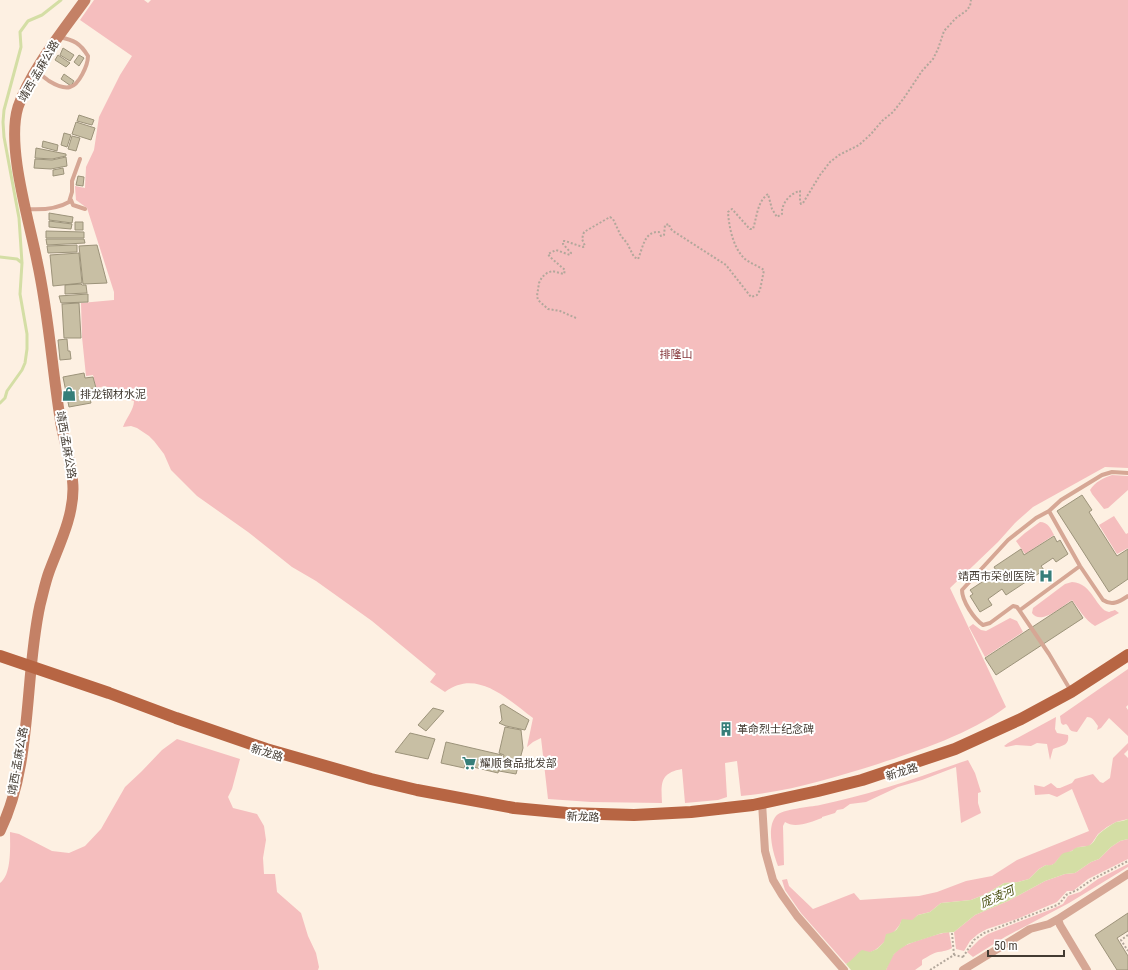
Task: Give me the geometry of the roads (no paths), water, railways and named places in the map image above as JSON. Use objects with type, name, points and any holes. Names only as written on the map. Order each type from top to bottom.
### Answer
[{"type":"main road","name":"靖西-孟麻公路","points":[[0,831],[11,803],[17,779],[25,728],[30,666],[40,604],[48,576],[62,538],[73,489],[61,424],[44,293],[25,209],[14,130],[18,108],[23,96],[58,37],[85,0]]},
{"type":"main road","name":"新龙路","points":[[1073,694],[1128,655]]},
{"type":"main road","name":"新龙路","points":[[0,656],[30,666],[49,677],[258,750],[328,771],[416,794],[513,812],[567,817],[635,819],[738,811],[762,805],[841,791],[956,755],[1023,724],[1128,661]]},
{"type":"street","points":[[762,805],[765,851],[773,880],[798,916],[844,970]]},
{"type":"street","points":[[968,969],[1030,929],[1049,924],[1058,919],[1128,874]]},
{"type":"street","points":[[1058,919],[1060,925],[1087,970]]},
{"type":"lane","points":[[38,70],[40,74],[52,83],[69,88],[73,86],[86,69],[88,56],[83,48],[73,40],[58,37]]},
{"type":"lane","points":[[80,158],[72,181],[71,200],[73,204],[85,209]]},
{"type":"lane","points":[[25,209],[38,210],[54,207],[66,204],[71,200]]},
{"type":"lane","points":[[1073,694],[1049,654],[1017,607],[1013,606],[990,623],[983,625],[976,621],[962,596],[962,590],[1008,540],[1036,518],[1049,511],[1061,500],[1102,475],[1112,472],[1128,473]]},
{"type":"lane","points":[[1049,511],[1080,566],[1103,600],[1107,603],[1113,604],[1128,596]]},
{"type":"lane","points":[[1020,610],[1080,566]]},
{"type":"water","name":"庞凌河","points":[[1128,819],[1128,839],[1120,841],[1111,847],[1099,859],[1091,862],[1075,873],[1065,874],[1045,881],[1008,901],[975,915],[954,932],[942,933],[908,944],[894,954],[886,970],[851,970],[846,964],[862,950],[870,952],[877,949],[884,942],[886,934],[897,930],[902,919],[912,920],[918,915],[930,912],[941,903],[971,900],[986,894],[1004,883],[1018,882],[1029,879],[1039,869],[1046,865],[1054,864],[1062,854],[1072,851],[1078,847],[1090,845],[1099,834],[1110,826],[1116,822]]},
{"type":"waterway","points":[[0,403],[5,398],[7,391],[22,370],[25,363],[27,349],[27,334],[20,294],[22,263],[19,218],[4,137],[4,110],[21,47],[20,32],[28,21],[42,15],[61,0]]},
{"type":"waterway","points":[[0,257],[17,259],[22,263]]},
{"type":"place","name":"排龙钢材水泥","points":[[69,394]]},
{"type":"place","name":"靖西市荣创医院","points":[[1046,576]]},
{"type":"place","name":"革命烈士纪念碑","points":[[726,729]]},
{"type":"place","name":"耀顺食品批发部","points":[[469,763]]},
{"type":"park label","name":"排隆山","points":[[676,354]]}]
